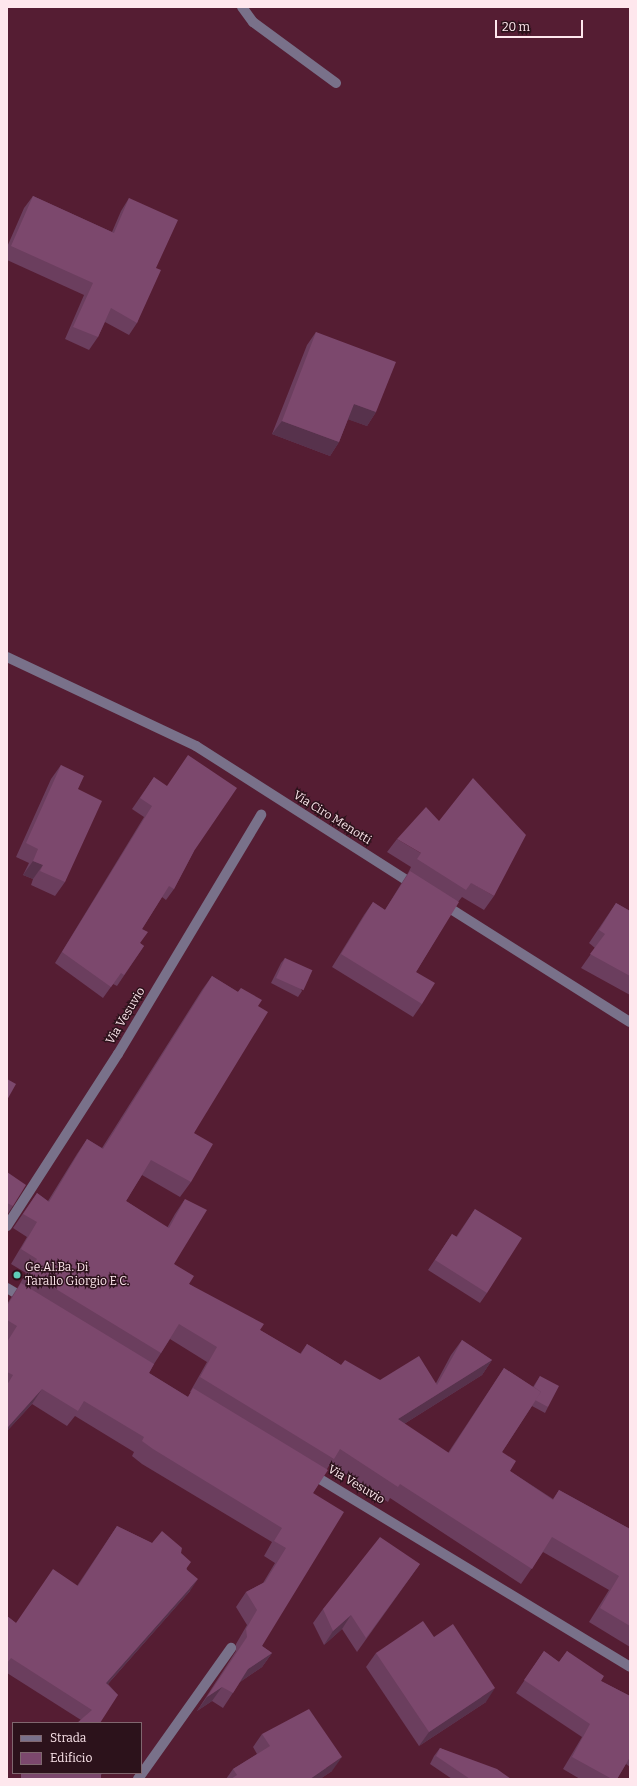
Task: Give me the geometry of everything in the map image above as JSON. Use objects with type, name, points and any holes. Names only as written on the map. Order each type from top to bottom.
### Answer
[{"type":"street","points":[[242,7],[253,22],[336,83]]},
{"type":"street","name":"Via Ciro Menotti","points":[[7,657],[196,746],[422,890]]},
{"type":"street","name":"Via Vesuvio","points":[[7,1226],[118,1054],[261,815]]},
{"type":"street","points":[[436,899],[630,1022]]},
{"type":"street","points":[[7,1288],[34,1304]]},
{"type":"street","name":"Via Vesuvio","points":[[298,1465],[630,1667]]},
{"type":"street","points":[[142,1773],[231,1648]]},
{"type":"building","points":[[33,196],[114,233],[129,198],[178,220],[156,268],[161,270],[137,323],[111,308],[98,337],[73,327],[93,283],[11,246]]},
{"type":"building","points":[[316,332],[396,362],[376,412],[354,404],[339,442],[282,421]]},
{"type":"building","points":[[188,755],[237,788],[194,851],[174,889],[169,886],[142,929],[148,932],[140,943],[144,946],[124,975],[121,973],[111,987],[62,952],[152,806],[140,798],[154,777],[167,786]]},
{"type":"building","points":[[61,765],[84,776],[78,789],[102,801],[65,882],[40,871],[43,865],[33,861],[38,849],[26,843]]},
{"type":"building","points":[[473,778],[526,835],[494,896],[471,883],[466,890],[417,859],[421,853],[397,839],[426,807],[439,821]]},
{"type":"building","points":[[410,871],[459,902],[416,972],[435,983],[422,1004],[341,954],[373,902],[385,910]]},
{"type":"building","points":[[616,903],[630,911],[630,976],[590,954],[605,934],[599,930]]},
{"type":"building","points":[[285,958],[312,970],[303,990],[276,978]]},
{"type":"building","points":[[212,976],[238,992],[241,988],[262,1000],[258,1006],[268,1012],[194,1133],[213,1144],[191,1182],[151,1160],[126,1201],[169,1228],[185,1199],[207,1210],[174,1264],[194,1276],[189,1284],[264,1324],[260,1330],[301,1354],[307,1344],[341,1365],[345,1360],[380,1380],[419,1356],[437,1385],[462,1340],[492,1360],[398,1419],[449,1453],[504,1368],[541,1392],[502,1452],[516,1461],[510,1471],[553,1500],[559,1490],[630,1529],[630,1626],[600,1608],[619,1576],[552,1537],[532,1569],[400,1484],[398,1487],[340,1449],[334,1459],[200,1377],[217,1347],[179,1324],[161,1353],[28,1272],[37,1259],[21,1249],[37,1222],[23,1214],[37,1193],[49,1202],[87,1139],[103,1149]]},
{"type":"building","points":[[7,1079],[16,1084],[7,1100]]},
{"type":"building","points":[[7,1172],[26,1185],[13,1206],[7,1203]]},
{"type":"building","points":[[475,1209],[522,1238],[487,1293],[435,1260],[452,1234],[457,1237]]},
{"type":"building","points":[[21,1283],[154,1364],[149,1373],[188,1397],[193,1388],[328,1470],[313,1493],[344,1512],[262,1646],[272,1653],[248,1669],[233,1693],[222,1687],[207,1697],[247,1637],[246,1629],[257,1610],[246,1592],[265,1582],[286,1548],[274,1541],[282,1528],[153,1449],[142,1441],[144,1437],[84,1401],[78,1411],[42,1389],[7,1428],[7,1385],[13,1375],[7,1372],[7,1342],[17,1326],[7,1320],[7,1306]]},
{"type":"building","points":[[540,1376],[559,1386],[548,1407],[535,1400],[541,1392],[534,1387]]},
{"type":"building","points":[[117,1526],[152,1543],[162,1531],[182,1548],[181,1553],[191,1562],[186,1569],[198,1579],[106,1683],[118,1695],[101,1722],[78,1722],[92,1710],[11,1658],[7,1663],[7,1616],[16,1623],[53,1569],[78,1586]]},
{"type":"building","points":[[380,1537],[420,1564],[366,1638],[351,1615],[333,1631],[323,1609]]},
{"type":"building","points":[[423,1621],[434,1637],[453,1624],[495,1688],[429,1732],[376,1653]]},
{"type":"building","points":[[544,1651],[559,1662],[567,1651],[604,1676],[601,1681],[630,1696],[630,1757],[617,1779],[612,1779],[572,1757],[590,1724],[524,1680]]},
{"type":"building","points":[[309,1709],[342,1757],[310,1779],[231,1779],[237,1775],[233,1769],[270,1746],[262,1734]]},
{"type":"building","points":[[440,1748],[497,1769],[511,1779],[470,1779],[436,1756]]},
{"type":"building","points":[[21,1774],[101,1774],[101,1779],[21,1779]]},
{"type":"place","name":"Ge.Al.Ba. Di Tarallo Giorgio E C.","points":[[17,1275]]}]
